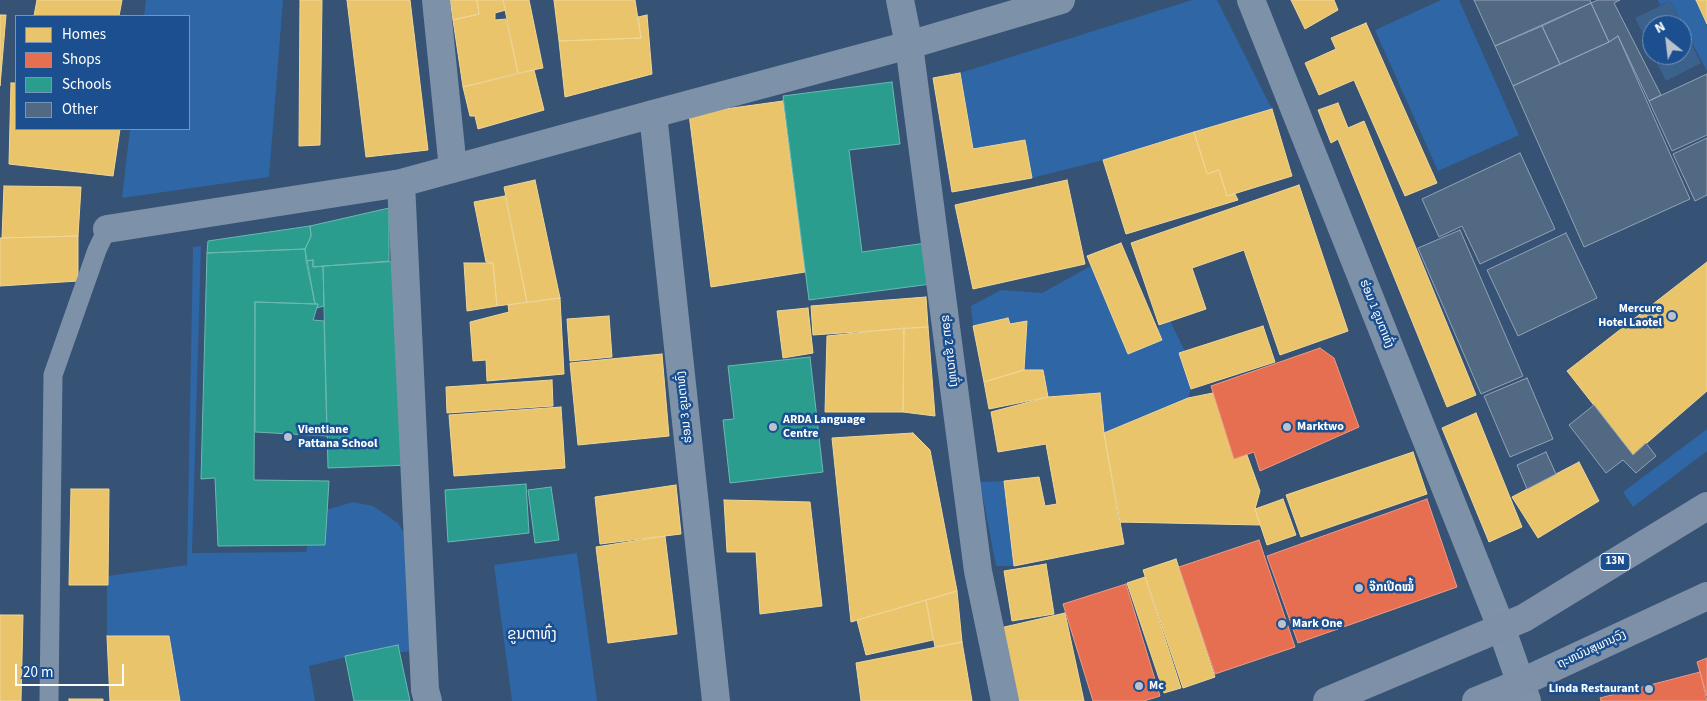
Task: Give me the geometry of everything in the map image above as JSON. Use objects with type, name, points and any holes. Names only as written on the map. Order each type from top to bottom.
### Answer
[{"type":"highway","name":"13N","points":[[1327,701],[1512,623],[1707,506]]},
{"type":"highway","name":"ຖະຫນົນສຸພານຸວົງ","points":[[1476,701],[1523,692],[1707,596]]},
{"type":"street","points":[[436,0],[453,169]]},
{"type":"street","name":"ຮ່ອມ 2 ຂູນຕາທົ່ງ","points":[[900,0],[909,45],[978,571],[1005,701]]},
{"type":"street","points":[[108,229],[401,184],[909,45],[1061,0]]},
{"type":"street","name":"ຮ່ອມ 1 ຂູນຕາທົ່ງ","points":[[1251,0],[1512,623],[1523,692]]},
{"type":"street","name":"ຮ່ອມ 3 ຂູນຕາທົ່ງ","points":[[653,114],[716,701]]},
{"type":"street","points":[[401,184],[425,690],[428,701]]},
{"type":"lane","points":[[50,701],[53,375],[97,250],[108,229]]},
{"type":"shaded area","points":[[146,0],[283,0],[269,177],[122,198],[130,130],[190,130],[190,15],[144,15]]},
{"type":"shaded area","points":[[1192,0],[1217,0],[1272,109],[1103,160],[1032,178],[1025,140],[973,149],[960,73]]},
{"type":"shaded area","points":[[1441,0],[1459,0],[1519,135],[1438,171],[1375,30]]},
{"type":"shaded area","points":[[1658,0],[1696,0],[1707,24],[1707,71],[1692,43],[1692,15],[1677,15],[1670,1],[1660,5]]},
{"type":"shaded area","points":[[1670,1],[1677,15],[1642,15],[1642,32],[1635,18]]},
{"type":"shaded area","points":[[1692,45],[1701,63],[1666,81],[1658,65],[1692,65]]},
{"type":"shaded area","points":[[201,246],[192,553],[306,552],[311,526],[326,510],[353,502],[373,506],[398,523],[407,538],[413,651],[342,658],[309,666],[315,701],[180,701],[169,636],[107,636],[107,576],[187,565],[193,247]]},
{"type":"shaded area","points":[[1091,266],[1128,354],[1162,340],[1157,328],[1170,321],[1185,351],[1179,353],[1191,389],[1188,398],[1104,433],[1100,393],[1048,397],[1043,370],[1024,370],[1027,321],[1010,324],[1008,318],[973,326],[971,306],[1001,290],[1042,293]]},
{"type":"shaded area","points":[[1707,429],[1707,451],[1633,507],[1623,492]]},
{"type":"shaded area","points":[[1004,481],[1014,566],[996,566],[980,482]]},
{"type":"shaded area","points":[[577,553],[597,701],[512,701],[494,565]]},
{"type":"building: Homes","points":[[37,0],[122,0],[119,15],[34,15]]},
{"type":"building: Homes","points":[[300,0],[322,0],[320,145],[299,146]]},
{"type":"building: Homes","points":[[347,0],[410,0],[428,150],[366,157]]},
{"type":"building: Homes","points":[[450,0],[477,0],[479,14],[453,20]]},
{"type":"building: Homes","points":[[477,0],[503,0],[506,10],[495,13],[495,20],[506,19],[518,73],[463,87],[453,20],[479,14]]},
{"type":"building: Homes","points":[[503,0],[529,0],[543,68],[518,73]]},
{"type":"building: Homes","points":[[554,0],[635,0],[641,38],[559,41]]},
{"type":"building: Homes","points":[[1291,0],[1334,0],[1338,10],[1305,29]]},
{"type":"building: Homes","points":[[1696,0],[1707,0],[1707,24]]},
{"type":"building: Homes","points":[[0,15],[6,15],[0,86]]},
{"type":"building: Homes","points":[[647,15],[652,74],[565,97],[559,41],[641,38],[638,17]]},
{"type":"building: Homes","points":[[1366,23],[1437,183],[1405,196],[1354,80],[1319,95],[1305,63],[1336,49],[1331,38]]},
{"type":"building: Homes","points":[[534,70],[544,110],[478,129],[475,116],[470,116],[463,87]]},
{"type":"building: Homes","points":[[960,73],[973,149],[1025,140],[1032,178],[952,192],[933,78]]},
{"type":"building: Homes","points":[[11,83],[15,83],[15,130],[120,130],[113,176],[9,164]]},
{"type":"building: Homes","points":[[783,101],[805,272],[711,287],[689,114]]},
{"type":"building: Homes","points":[[1338,103],[1348,128],[1364,121],[1476,395],[1447,407],[1338,139],[1331,143],[1318,110]]},
{"type":"building: Homes","points":[[1272,109],[1292,176],[1227,196],[1219,170],[1207,174],[1194,132]]},
{"type":"building: Homes","points":[[1194,132],[1207,174],[1219,170],[1227,196],[1235,194],[1238,200],[1126,234],[1103,160]]},
{"type":"building: Homes","points":[[535,180],[560,298],[527,302],[504,187]]},
{"type":"building: Homes","points":[[1067,180],[1085,264],[973,289],[955,205]]},
{"type":"building: Homes","points":[[1299,185],[1348,331],[1280,355],[1244,250],[1192,268],[1206,309],[1159,325],[1131,243]]},
{"type":"building: Homes","points":[[4,186],[81,187],[78,236],[2,238]]},
{"type":"building: Homes","points":[[505,196],[527,302],[497,306],[493,263],[486,262],[474,202]]},
{"type":"building: Homes","points":[[78,236],[78,281],[0,286],[0,238]]},
{"type":"building: Homes","points":[[1121,243],[1162,340],[1128,354],[1087,256]]},
{"type":"building: Homes","name":"Mercure Hotel Laotel","points":[[1707,262],[1707,391],[1633,455],[1567,371]]},
{"type":"building: Homes","points":[[464,263],[493,263],[497,306],[467,311]]},
{"type":"building: Homes","points":[[926,297],[928,327],[813,335],[811,306]]},
{"type":"building: Homes","points":[[560,298],[564,374],[487,381],[486,360],[473,361],[470,322],[509,312],[508,305]]},
{"type":"building: Homes","points":[[808,308],[813,353],[783,358],[777,311]]},
{"type":"building: Homes","points":[[609,316],[612,357],[570,361],[567,319]]},
{"type":"building: Homes","points":[[1008,318],[1010,324],[1027,321],[1024,370],[984,382],[973,326]]},
{"type":"building: Homes","points":[[1263,326],[1275,362],[1191,389],[1179,353]]},
{"type":"building: Homes","points":[[928,327],[935,416],[903,412],[904,328]]},
{"type":"building: Homes","points":[[904,328],[903,412],[825,412],[827,336]]},
{"type":"building: Homes","points":[[662,354],[669,436],[578,445],[570,363]]},
{"type":"building: Homes","points":[[1024,370],[1043,370],[1048,397],[989,409],[984,382]]},
{"type":"building: Homes","points":[[552,380],[553,406],[447,413],[446,387]]},
{"type":"building: Homes","points":[[1100,393],[1104,433],[1124,544],[1014,566],[1004,481],[1039,477],[1045,506],[1057,504],[1046,444],[998,452],[991,412],[1048,397]]},
{"type":"building: Homes","points":[[1213,393],[1234,459],[1247,455],[1260,491],[1255,509],[1260,525],[1119,522],[1104,433],[1188,398]]},
{"type":"building: Homes","points":[[561,407],[565,468],[454,476],[449,415]]},
{"type":"building: Homes","points":[[1476,413],[1522,527],[1489,542],[1442,428]]},
{"type":"building: Homes","points":[[913,433],[930,450],[957,591],[851,622],[832,438]]},
{"type":"building: Homes","points":[[1413,452],[1427,494],[1301,537],[1286,495]]},
{"type":"building: Homes","points":[[1579,462],[1599,501],[1538,538],[1512,497]]},
{"type":"building: Homes","points":[[676,485],[681,534],[600,544],[595,497]]},
{"type":"building: Homes","points":[[71,489],[109,489],[108,585],[69,585]]},
{"type":"building: Homes","points":[[1283,499],[1296,535],[1267,545],[1255,509]]},
{"type":"building: Homes","points":[[724,500],[810,502],[822,606],[760,614],[756,552],[727,552]]},
{"type":"building: Homes","points":[[665,536],[677,634],[608,643],[596,547]]},
{"type":"building: Homes","points":[[1176,559],[1215,677],[1183,688],[1143,570]]},
{"type":"building: Homes","points":[[1046,564],[1054,614],[1012,621],[1004,571]]},
{"type":"building: Homes","points":[[1145,577],[1181,688],[1164,693],[1127,583]]},
{"type":"building: Homes","points":[[957,591],[962,642],[935,647],[926,600]]},
{"type":"building: Homes","points":[[926,600],[933,640],[866,655],[857,620]]},
{"type":"building: Homes","points":[[1065,613],[1084,701],[1016,701],[1000,628]]},
{"type":"building: Homes","points":[[0,615],[23,615],[21,701],[0,701]]},
{"type":"building: Homes","points":[[107,636],[169,636],[180,701],[110,701]]},
{"type":"building: Homes","points":[[962,642],[972,701],[861,701],[856,663]]},
{"type":"building: Homes","points":[[69,699],[103,699],[103,701],[69,701]]},
{"type":"building: Shops","points":[[1320,348],[1334,358],[1359,427],[1260,471],[1254,452],[1234,459],[1211,386]]},
{"type":"building: Shops","points":[[1427,499],[1457,587],[1298,643],[1267,556]]},
{"type":"building: Shops","points":[[1259,540],[1295,647],[1215,674],[1179,567]]},
{"type":"building: Shops","points":[[1126,584],[1160,696],[1144,701],[1093,701],[1063,604]]},
{"type":"building: Shops","points":[[1707,658],[1707,696],[1697,662]]},
{"type":"building: Shops","points":[[1700,672],[1707,701],[1601,701],[1600,698]]},
{"type":"building: Schools","points":[[892,82],[900,144],[849,150],[862,252],[926,243],[931,284],[809,300],[783,96]]},
{"type":"building: Schools","points":[[389,208],[389,261],[313,267],[313,260],[306,261],[305,249],[311,236],[310,226]]},
{"type":"building: Schools","points":[[310,226],[311,236],[305,249],[207,253],[208,241]]},
{"type":"building: Schools","points":[[305,249],[315,304],[255,302],[254,480],[329,481],[325,545],[218,546],[215,478],[201,479],[207,253]]},
{"type":"building: Schools","points":[[313,260],[313,267],[323,266],[324,306],[317,308],[318,304],[315,304],[306,261]]},
{"type":"building: Schools","points":[[401,261],[410,465],[328,468],[323,266]]},
{"type":"building: Schools","points":[[255,302],[318,304],[313,320],[324,321],[327,436],[255,432]]},
{"type":"building: Schools","points":[[810,357],[823,472],[730,483],[723,420],[734,419],[728,366]]},
{"type":"building: Schools","points":[[526,484],[529,533],[448,542],[445,490]]},
{"type":"building: Schools","points":[[551,487],[559,540],[535,543],[528,490]]},
{"type":"building: Schools","points":[[398,645],[410,701],[354,701],[345,656]]},
{"type":"building: Other","points":[[1474,0],[1590,0],[1591,3],[1495,46]]},
{"type":"building: Other","points":[[1598,0],[1620,0],[1614,3],[1642,58],[1642,65],[1646,65],[1661,95],[1649,101],[1618,36],[1609,42],[1591,3]]},
{"type":"building: Other","points":[[1591,3],[1609,42],[1560,64],[1542,26]]},
{"type":"building: Other","points":[[1542,26],[1560,64],[1513,86],[1495,46]]},
{"type":"building: Other","points":[[1618,36],[1690,199],[1584,247],[1513,86],[1609,42]]},
{"type":"building: Other","points":[[1707,74],[1707,135],[1672,151],[1649,101]]},
{"type":"building: Other","points":[[1707,138],[1707,195],[1695,201],[1673,154]]},
{"type":"building: Other","points":[[1520,153],[1555,229],[1480,264],[1462,226],[1439,237],[1422,199]]},
{"type":"building: Other","points":[[1460,230],[1523,376],[1481,394],[1418,248]]},
{"type":"building: Other","points":[[1566,233],[1597,298],[1518,336],[1487,270]]},
{"type":"building: Other","points":[[1527,378],[1553,439],[1510,457],[1484,396]]},
{"type":"building: Other","points":[[1594,405],[1633,455],[1646,443],[1656,456],[1636,473],[1623,460],[1606,473],[1569,425]]},
{"type":"building: Other","points":[[1546,452],[1556,474],[1527,489],[1517,465]]},
{"type":"place","name":"Mercure Hotel Laotel","points":[[1672,316]]},
{"type":"place","name":"ARDA Language Centre","points":[[773,427]]},
{"type":"place","name":"Marktwo","points":[[1287,427]]},
{"type":"place","name":"Vientiane Pattana School","points":[[288,437]]},
{"type":"place","name":"ຈ໊ກເປີດໝ້ໍ","points":[[1359,588]]},
{"type":"place","name":"Mark One","points":[[1282,624]]},
{"type":"place","name":"Mc","points":[[1139,686]]},
{"type":"place","name":"Linda Restaurant","points":[[1649,689]]},
{"type":"district","name":"ຂູນຕາທົ່ງ","points":[[532,636]]}]
